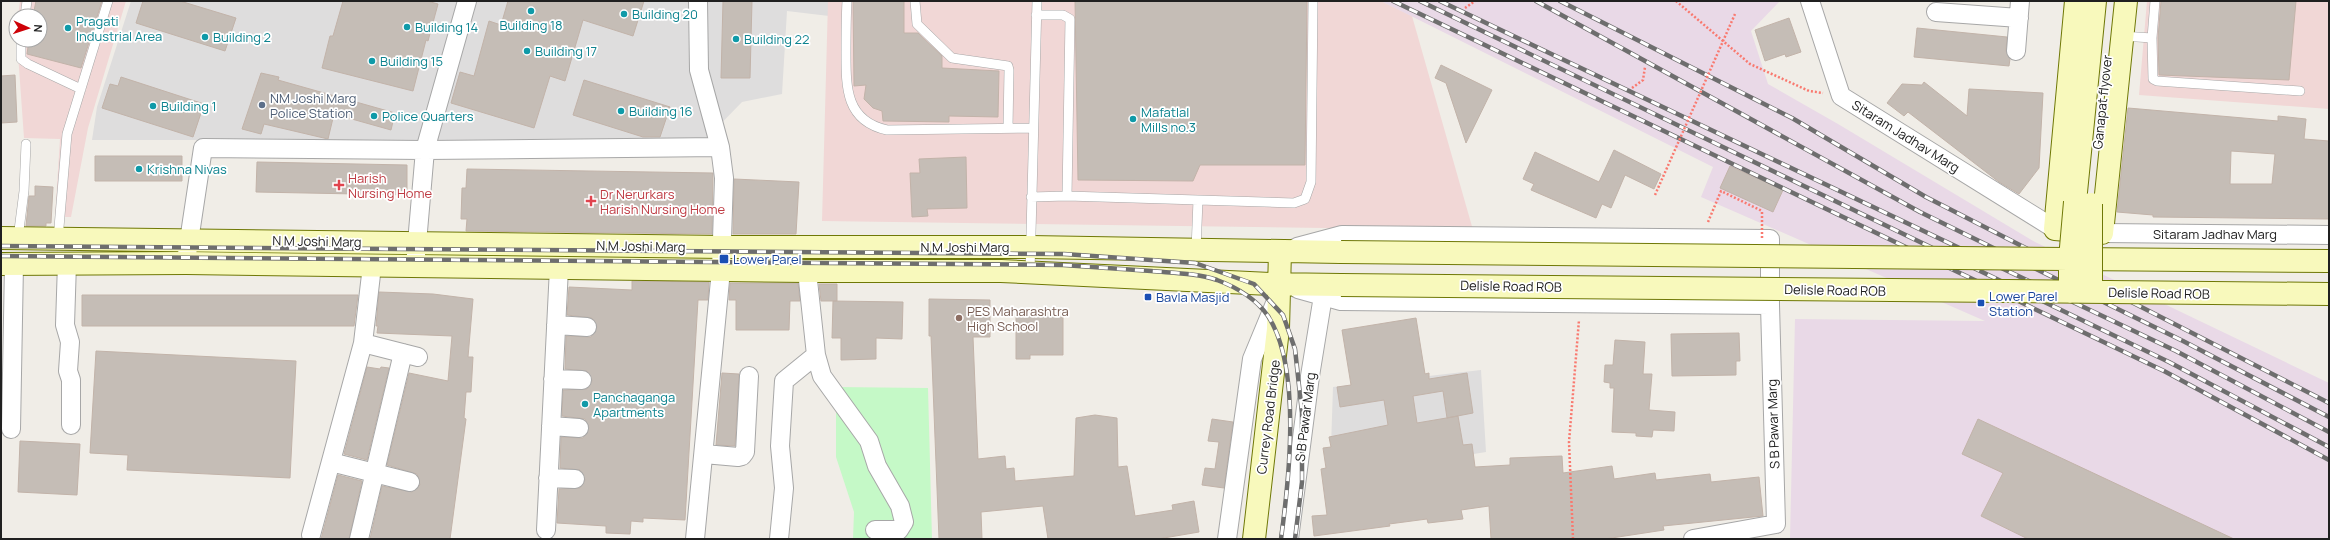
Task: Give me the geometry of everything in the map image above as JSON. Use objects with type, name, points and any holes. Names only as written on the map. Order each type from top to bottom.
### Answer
[{"type":"main road","points":[[2076,1],[2055,228],[2102,233],[2126,1]]},
{"type":"main road","name":"Ganapat flyover","points":[[2083,203],[2095,1]]},
{"type":"main road","name":"Ganapat flyover","points":[[2083,203],[2112,1]]},
{"type":"main road","points":[[2070,292],[2070,259],[2083,203]]},
{"type":"main road","points":[[2083,203],[2091,259],[2091,292]]},
{"type":"main road","name":"N M Joshi Marg","points":[[10,238],[723,247],[1030,247],[1341,252],[2070,259]]},
{"type":"main road","name":"Currey Road Bridge","points":[[1254,539],[1278,330],[1280,251]]},
{"type":"main road","points":[[2070,259],[2329,261]]},
{"type":"main road","name":"N M Joshi Marg","points":[[7,264],[186,263],[807,271],[1030,272],[1279,289]]},
{"type":"main road","name":"Delisle Road ROB","points":[[1279,289],[2329,294]]},
{"type":"street","points":[[415,266],[425,150],[467,1]]},
{"type":"street","points":[[695,539],[723,247],[724,178],[720,147],[699,70],[698,1]]},
{"type":"street","name":"Sitaram Jadhav Marg","points":[[1810,1],[1841,96],[2055,228]]},
{"type":"street","points":[[1936,12],[2019,10],[2016,51]]},
{"type":"street","points":[[186,263],[203,148],[425,150],[720,147]]},
{"type":"street","name":"Sitaram Jadhav Marg","points":[[2102,233],[2329,235]]},
{"type":"street","points":[[1280,251],[1342,235],[1700,239]]},
{"type":"street","name":"S B Pawar Marg","points":[[1693,539],[1776,531],[1770,305],[1770,239],[1700,239]]},
{"type":"street","points":[[67,263],[65,325],[70,342],[68,371],[71,380],[71,425]]},
{"type":"street","points":[[7,264],[11,429]]},
{"type":"street","points":[[311,535],[363,343],[367,323],[372,266]]},
{"type":"street","points":[[546,530],[558,268]]},
{"type":"street","points":[[807,271],[816,355],[822,376],[868,441],[877,466],[900,506],[903,526],[899,530],[875,530]]},
{"type":"street","points":[[1225,539],[1252,359],[1279,289]]},
{"type":"street","points":[[1332,290],[1341,301],[1770,305]]},
{"type":"street","name":"S B Pawar Marg","points":[[1290,539],[1310,376],[1332,290]]},
{"type":"street","points":[[556,325],[587,327]]},
{"type":"street","points":[[359,539],[374,473],[411,355],[363,343]]},
{"type":"street","points":[[779,539],[784,488],[780,446],[784,381],[816,355]]},
{"type":"street","points":[[704,454],[738,457],[742,456],[746,452],[749,376]]},
{"type":"street","points":[[553,379],[582,380]]},
{"type":"street","points":[[551,426],[579,428]]},
{"type":"street","points":[[331,462],[410,482]]},
{"type":"street","points":[[548,478],[575,479]]},
{"type":"lane","points":[[58,239],[67,134],[108,1]]},
{"type":"lane","points":[[847,1],[846,85],[850,99],[860,117],[879,128],[887,130],[1033,128]]},
{"type":"lane","points":[[915,1],[917,24],[952,58],[1008,66],[1008,128]]},
{"type":"lane","points":[[1030,272],[1037,1]]},
{"type":"lane","points":[[1031,197],[1068,196],[1294,203],[1305,199],[1311,182],[1313,1]]},
{"type":"lane","points":[[2155,1],[2152,38],[2152,74],[2153,79],[2157,82],[2300,91]]},
{"type":"lane","points":[[1036,15],[1063,15],[1070,19],[1068,196]]},
{"type":"lane","points":[[2122,36],[2152,38]]},
{"type":"lane","points":[[21,48],[21,59],[28,64],[81,90]]},
{"type":"lane","points":[[10,238],[24,191],[26,144]]},
{"type":"lane","points":[[1196,250],[1198,200]]},
{"type":"path","points":[[1465,8],[1475,1]]},
{"type":"path","points":[[1676,1],[1750,64],[1809,91],[1841,96]]},
{"type":"path","points":[[1655,195],[1735,14]]},
{"type":"path","points":[[1632,88],[1643,80],[1645,67]]},
{"type":"path","points":[[1700,239],[1722,191],[1762,211]]},
{"type":"path","points":[[1573,539],[1569,442],[1580,303]]},
{"type":"shaded area","points":[[20,1],[126,1],[88,128],[71,217],[55,217],[60,139],[24,138],[18,48],[48,48],[48,8],[19,8]]},
{"type":"shaded area","points":[[131,1],[828,1],[829,16],[787,11],[782,94],[742,102],[705,140],[92,140],[97,107]]},
{"type":"shaded area","name":"Mafatlal Mills no.3","points":[[828,1],[1381,1],[1412,16],[1473,230],[822,221]]},
{"type":"shaded area","points":[[1381,1],[1780,1],[1751,31],[1768,84],[1838,124],[2035,242],[2329,383],[2329,539],[1790,539],[1795,319],[1985,321],[1701,197],[1713,167]]},
{"type":"shaded area","points":[[2147,1],[2329,1],[2329,109],[2139,95]]},
{"type":"shaded area","points":[[1481,370],[1486,452],[1330,477],[1333,387]]},
{"type":"green space","points":[[836,387],[928,388],[932,539],[853,539],[854,512],[836,457]]},
{"type":"building","name":"Pragati Industrial Area","points":[[36,1],[102,1],[81,68],[27,54],[28,48],[48,48],[48,8],[35,8]]},
{"type":"building","name":"Building 2","points":[[143,1],[180,1],[236,18],[225,51],[136,23]]},
{"type":"building","points":[[343,1],[427,1],[438,4],[428,41],[426,40],[413,91],[322,68],[330,36],[333,36]]},
{"type":"building","points":[[508,1],[644,1],[633,36],[583,20],[565,81],[550,76],[534,128],[451,103],[460,72],[474,76],[489,21],[501,25]]},
{"type":"building","name":"Building 22","points":[[723,1],[752,1],[750,78],[721,78]]},
{"type":"building","points":[[853,1],[904,1],[904,33],[918,33],[942,56],[942,68],[999,71],[998,117],[949,116],[949,122],[883,121],[882,111],[873,108],[864,99],[866,85],[854,86]]},
{"type":"building","points":[[1075,1],[1307,1],[1305,165],[1200,165],[1193,181],[1078,180]]},
{"type":"building","points":[[2161,1],[2296,1],[2289,80],[2159,75],[2158,38]]},
{"type":"building","points":[[1789,18],[1801,52],[1786,57],[1785,54],[1765,61],[1755,30]]},
{"type":"building","points":[[1917,28],[2007,37],[2006,51],[2010,59],[2009,66],[1914,57]]},
{"type":"building","points":[[1441,65],[1492,90],[1466,143],[1446,83],[1435,78]]},
{"type":"building","points":[[261,73],[279,77],[278,80],[395,113],[391,130],[334,114],[328,139],[264,124],[261,134],[242,129]]},
{"type":"building","points":[[15,75],[17,122],[1,123],[1,76]]},
{"type":"building","name":"Building 1","points":[[121,77],[204,104],[193,137],[102,108],[110,84],[118,86]]},
{"type":"building","name":"Building 16","points":[[584,80],[670,107],[660,137],[643,137],[573,115]]},
{"type":"building","points":[[1924,82],[1967,116],[1969,89],[2043,93],[2039,168],[2019,194],[1999,182],[1908,112],[1904,116],[1887,103],[1902,84],[1922,85]]},
{"type":"building","points":[[2128,108],[2278,121],[2278,116],[2306,119],[2304,139],[2329,141],[2329,219],[2153,217],[2153,215],[2117,212]],"holes":[[[2231,151],[2275,154],[2272,184],[2230,184]]]},
{"type":"building","points":[[1614,150],[1661,174],[1654,189],[1625,175],[1611,208],[1602,204],[1596,218],[1531,190],[1534,184],[1523,179],[1535,152],[1599,182]]},
{"type":"building","name":"Krishna Nivas","points":[[95,156],[182,156],[182,181],[95,181]]},
{"type":"building","points":[[966,157],[967,208],[927,209],[928,216],[912,217],[910,173],[920,173],[919,159]]},
{"type":"building","points":[[257,162],[407,165],[407,195],[256,192]]},
{"type":"building","points":[[1730,166],[1783,190],[1773,212],[1720,188]]},
{"type":"building","points":[[467,169],[713,173],[712,234],[466,231],[467,219],[461,219],[462,188],[466,188]]},
{"type":"building","points":[[734,179],[799,182],[796,234],[733,234]]},
{"type":"building","points":[[35,186],[53,187],[51,223],[46,223],[46,226],[26,226],[29,196],[35,196]]},
{"type":"building","points":[[632,281],[709,282],[708,300],[698,300],[685,520],[643,518],[643,522],[631,521],[630,534],[606,533],[606,526],[557,523],[559,489],[580,488],[585,480],[580,470],[560,468],[561,437],[583,438],[589,428],[585,419],[562,416],[563,390],[587,389],[592,381],[587,371],[565,369],[566,336],[591,337],[597,327],[592,318],[567,315],[569,287],[632,290]]},
{"type":"building","points":[[730,283],[798,283],[800,301],[790,301],[789,330],[736,330],[736,300],[729,300]]},
{"type":"building","points":[[819,284],[837,284],[837,301],[821,301]]},
{"type":"building","points":[[379,292],[433,294],[473,299],[468,357],[473,357],[471,392],[466,392],[464,418],[466,419],[450,539],[370,539],[382,486],[412,492],[420,485],[417,474],[387,465],[409,373],[448,381],[452,336],[377,333],[378,326],[376,326]]},
{"type":"building","points":[[82,295],[358,295],[354,326],[82,326]]},
{"type":"building","points":[[929,299],[990,300],[990,337],[973,337],[978,459],[1005,456],[1006,469],[1014,468],[1015,481],[1074,476],[1076,418],[1095,415],[1117,418],[1118,467],[1127,466],[1135,516],[1173,510],[1172,505],[1194,501],[1199,532],[1158,539],[1048,539],[1043,506],[981,512],[982,539],[939,539],[931,336],[929,336]]},
{"type":"building","points":[[833,301],[903,302],[902,339],[876,338],[876,359],[841,360],[841,338],[832,338]]},
{"type":"building","points":[[1063,312],[1063,355],[1030,355],[1030,359],[1016,359],[1016,313]]},
{"type":"building","points":[[1416,318],[1425,374],[1429,373],[1429,379],[1467,373],[1473,413],[1458,416],[1463,445],[1472,444],[1475,467],[1510,465],[1510,458],[1562,456],[1563,473],[1612,466],[1614,479],[1655,473],[1656,480],[1710,474],[1711,482],[1759,477],[1763,516],[1663,526],[1664,530],[1605,539],[1491,539],[1489,506],[1461,510],[1463,519],[1428,523],[1427,519],[1389,524],[1390,526],[1314,536],[1312,516],[1327,515],[1321,469],[1326,468],[1323,448],[1331,447],[1329,437],[1388,425],[1384,400],[1340,407],[1337,387],[1351,385],[1342,330]],"holes":[[[1443,391],[1447,418],[1417,423],[1413,396]]]},
{"type":"building","points":[[1739,333],[1740,361],[1736,361],[1736,375],[1672,376],[1671,334]]},
{"type":"building","points":[[1615,340],[1645,342],[1643,374],[1652,374],[1649,410],[1675,412],[1674,431],[1653,430],[1652,437],[1636,436],[1636,433],[1612,432],[1614,388],[1610,388],[1610,383],[1604,382],[1605,365],[1613,365]]},
{"type":"building","points":[[96,351],[296,361],[290,478],[127,470],[128,455],[90,453]]},
{"type":"building","points":[[367,367],[380,369],[381,367],[389,368],[367,460],[344,454]]},
{"type":"building","points":[[722,373],[739,374],[735,446],[716,445]]},
{"type":"building","points":[[1212,419],[1233,422],[1224,488],[1202,485],[1205,468],[1215,469],[1219,442],[1208,441]]},
{"type":"building","points":[[1978,419],[2234,539],[2028,539],[1981,516],[2003,473],[1962,454]]},
{"type":"building","points":[[20,441],[80,444],[77,495],[18,492]]},
{"type":"building","points":[[338,475],[362,481],[349,539],[321,539]]},
{"type":"railway","points":[[1393,1],[2164,371],[2329,460]]},
{"type":"railway","points":[[1420,1],[2169,362],[2329,447]]},
{"type":"railway","points":[[1440,1],[2176,351],[2329,432]]},
{"type":"railway","points":[[1536,1],[1920,212],[2183,341],[2329,417]]},
{"type":"railway","points":[[1560,1],[1792,118],[1926,197],[2329,403]]},
{"type":"railway","points":[[1,246],[1064,254],[1195,263],[1254,284],[1283,315],[1295,349],[1302,413],[1302,482],[1295,539]]},
{"type":"railway","points":[[1,256],[1063,265],[1176,273],[1209,278],[1217,280],[1238,290],[1258,304],[1268,316],[1279,338],[1286,364],[1290,425],[1287,487],[1281,539]]},
{"type":"place","name":"Building 18","points":[[531,11]]},
{"type":"place","name":"Building 20","points":[[624,14]]},
{"type":"place","name":"Building 14","points":[[407,27]]},
{"type":"place","name":"Pragati Industrial Area","points":[[68,28]]},
{"type":"place","name":"Building 2","points":[[205,37]]},
{"type":"place","name":"Building 22","points":[[736,39]]},
{"type":"place","name":"Building 17","points":[[527,51]]},
{"type":"place","name":"Building 15","points":[[372,61]]},
{"type":"place","name":"NM Joshi Marg Police Station","points":[[262,105]]},
{"type":"place","name":"Building 1","points":[[153,106]]},
{"type":"place","name":"Building 16","points":[[621,111]]},
{"type":"place","name":"Police Quarters","points":[[374,116]]},
{"type":"place","name":"Mafatlal Mills no.3","points":[[1133,119]]},
{"type":"place","name":"Krishna Nivas","points":[[139,169]]},
{"type":"place","name":"Harish Nursing Home","points":[[339,185]]},
{"type":"place","name":"Dr Nerurkars Harish Nursing Home","points":[[591,201]]},
{"type":"place","name":"Lower Parel","points":[[724,259]]},
{"type":"place","name":"Bavla Masjid","points":[[1148,297]]},
{"type":"place","name":"Lower Parel Station","points":[[1981,303]]},
{"type":"place","name":"PES Maharashtra High School","points":[[959,318]]},
{"type":"place","name":"Panchaganga Apartments","points":[[585,404]]}]
